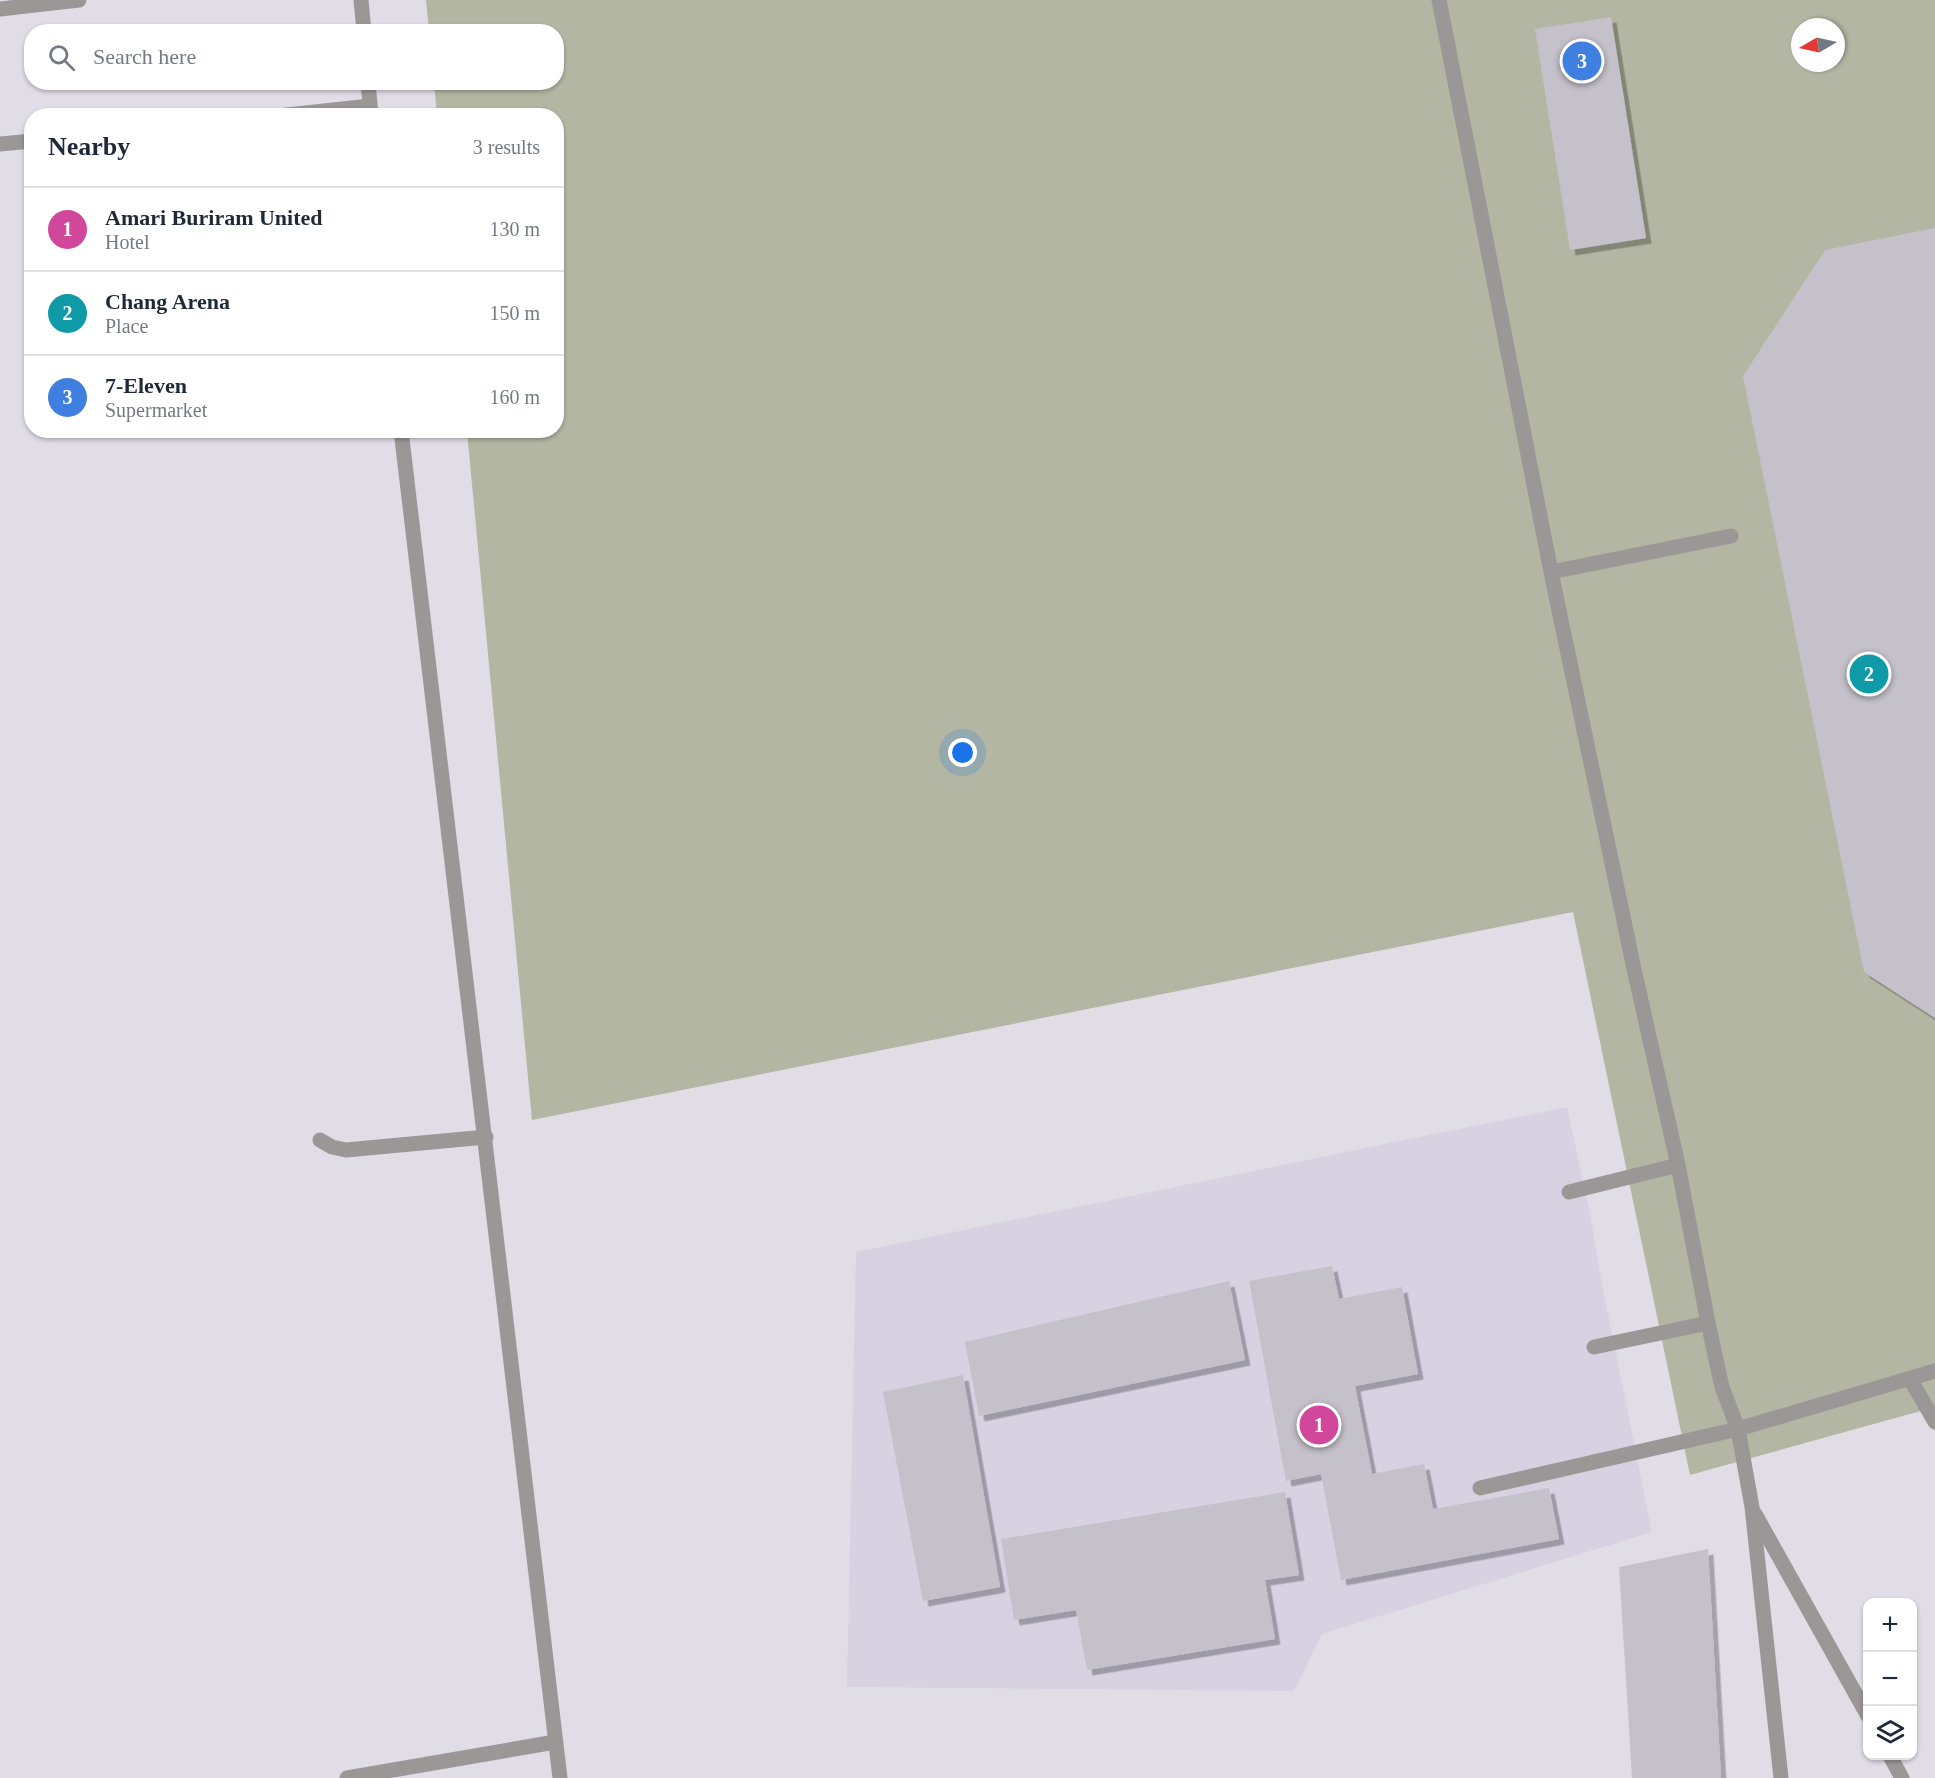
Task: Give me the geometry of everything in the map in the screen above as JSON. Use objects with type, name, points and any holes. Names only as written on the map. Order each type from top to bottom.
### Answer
[{"type":"street","points":[[0,9],[79,0]]},
{"type":"street","points":[[361,0],[363,24]]},
{"type":"street","points":[[1439,0],[1551,572],[1631,957],[1678,1165],[1722,1387],[1738,1429],[1752,1507],[1781,1778]]},
{"type":"street","points":[[369,90],[371,108]]},
{"type":"street","points":[[0,144],[24,142]]},
{"type":"street","points":[[402,438],[560,1778]]},
{"type":"street","points":[[1551,572],[1731,536]]},
{"type":"street","points":[[320,1140],[332,1147],[346,1150],[486,1137]]},
{"type":"street","points":[[1569,1192],[1678,1165]]},
{"type":"street","points":[[1594,1347],[1708,1323]]},
{"type":"street","points":[[1480,1488],[1738,1429],[1935,1371]]},
{"type":"street","points":[[1910,1378],[1935,1422]]},
{"type":"street","points":[[1752,1507],[1863,1707]]},
{"type":"street","points":[[347,1778],[555,1742]]},
{"type":"street","points":[[1893,1760],[1902,1778]]},
{"type":"shaded area","points":[[1567,1107],[1652,1532],[1322,1634],[1294,1691],[847,1687],[856,1252]]},
{"type":"green space","points":[[426,0],[1935,0],[1935,1407],[1690,1475],[1573,912],[532,1120],[468,438],[564,438],[564,108],[436,108],[435,90],[564,90],[564,24],[428,24]]},
{"type":"building","points":[[1611,17],[1646,238],[1570,250],[1535,29]]},
{"type":"building","points":[[1935,228],[1935,1018],[1864,972],[1743,376],[1825,250]]},
{"type":"building","points":[[1332,1266],[1339,1299],[1402,1287],[1418,1374],[1355,1386],[1372,1474],[1424,1464],[1433,1509],[1549,1488],[1559,1539],[1341,1580],[1321,1474],[1286,1481],[1249,1281]]},
{"type":"building","points":[[1229,1281],[1245,1360],[979,1416],[965,1342]]},
{"type":"building","points":[[963,1375],[1000,1587],[923,1601],[883,1392]]},
{"type":"building","points":[[1285,1492],[1299,1575],[1265,1580],[1275,1639],[1087,1670],[1076,1610],[1014,1620],[1001,1539]]},
{"type":"building","points":[[1708,1549],[1721,1778],[1632,1778],[1619,1567]]},
{"type":"place","name":"7-Eleven","points":[[1582,61]]},
{"type":"place","name":"Chang Arena","points":[[1869,674]]},
{"type":"place","name":"Amari Buriram United","points":[[1319,1425]]}]
